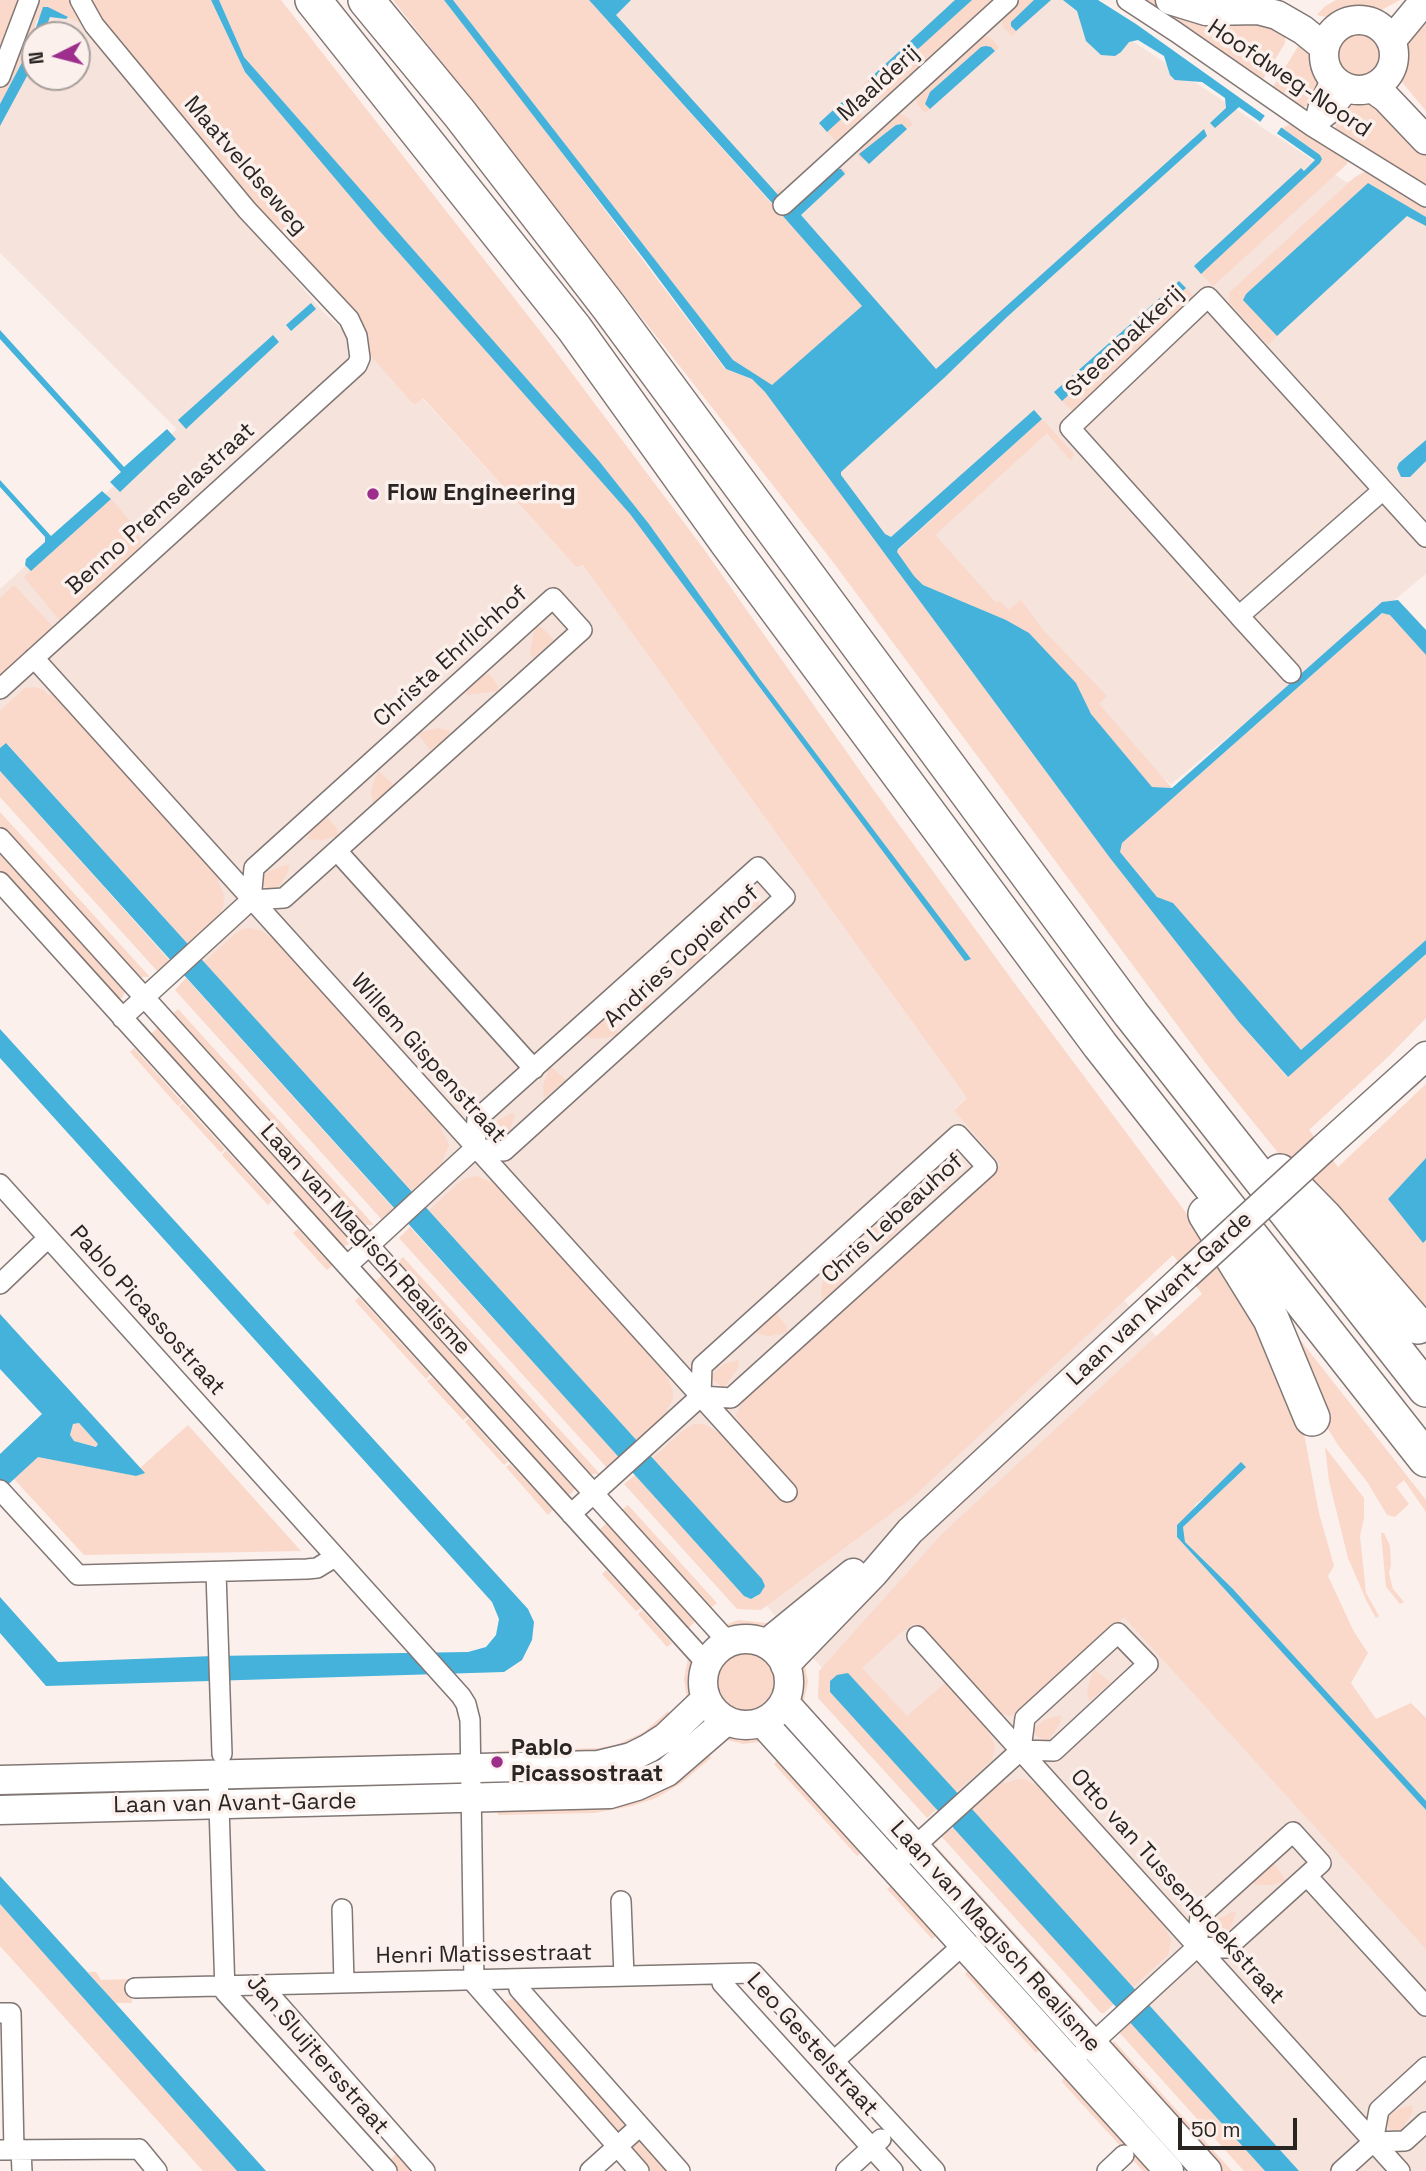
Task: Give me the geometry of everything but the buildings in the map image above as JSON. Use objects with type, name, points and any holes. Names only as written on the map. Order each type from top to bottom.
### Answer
[{"type":"highway","points":[[313,0],[574,328],[744,564],[1100,1045],[1426,1459]]},
{"type":"highway","points":[[366,0],[460,114],[609,307],[1132,1014],[1426,1389]]},
{"type":"highway","points":[[1132,1014],[1324,1217],[1418,1326]]},
{"type":"highway","points":[[1100,1045],[1270,1319],[1312,1418]]},
{"type":"main road","points":[[1170,0],[1206,10],[1258,10],[1277,15],[1303,30],[1331,37]]},
{"type":"main road","points":[[1279,0],[1322,22],[1331,37]]},
{"type":"main road","points":[[1382,32],[1409,0]]},
{"type":"main road","points":[[1382,32],[1424,0]]},
{"type":"main road","points":[[1360,82],[1394,57],[1382,32],[1356,20],[1331,37],[1325,63],[1360,82],[1426,117]]},
{"type":"main road","points":[[1360,82],[1386,98],[1426,140]]},
{"type":"main road","name":"Laan van Avant-Garde","points":[[785,1665],[874,1573],[910,1531],[1421,1057]]},
{"type":"main road","name":"Laan van Avant-Garde","points":[[766,1644],[910,1531]]},
{"type":"main road","points":[[744,1639],[766,1644],[777,1653],[785,1665],[788,1688],[784,1702],[774,1714],[762,1722],[740,1725],[726,1721],[712,1709],[706,1699],[703,1678],[707,1664],[716,1651],[729,1643],[744,1639]]},
{"type":"main road","name":"Laan van Avant-Garde","points":[[0,1780],[220,1765],[470,1769],[598,1765],[616,1762],[649,1748],[666,1737],[706,1699]]},
{"type":"main road","name":"Laan van Magisch Realisme","points":[[784,1702],[1207,2171]]},
{"type":"main road","name":"Laan van Avant-Garde","points":[[0,1810],[598,1795],[623,1791],[667,1772],[726,1721]]},
{"type":"main road","name":"Laan van Magisch Realisme","points":[[762,1722],[1169,2171]]},
{"type":"street","points":[[0,78],[29,0]]},
{"type":"street","name":"Maatveldseweg","points":[[80,0],[94,25],[247,210],[349,319],[359,345],[360,358],[356,365]]},
{"type":"street","name":"Maalderij","points":[[783,205],[1008,0]]},
{"type":"street","name":"Hoofdweg-Noord","points":[[1126,0],[1177,32],[1313,127],[1426,197]]},
{"type":"street","points":[[1313,127],[1320,104],[1360,82]]},
{"type":"street","name":"Steenbakkerij","points":[[1291,673],[1070,428],[1208,298],[1426,537]]},
{"type":"street","name":"Benno Premselastraat","points":[[0,689],[356,365]]},
{"type":"street","points":[[1239,616],[1383,490]]},
{"type":"street","name":"Christa Ehrlichhof","points":[[553,598],[582,630],[284,898],[251,900],[254,868],[553,598]]},
{"type":"street","name":"Willem Gispenstraat","points":[[34,658],[787,1492]]},
{"type":"street","name":"Laan van Magisch Realisme","points":[[0,838],[729,1643]]},
{"type":"street","points":[[337,850],[534,1069]]},
{"type":"street","name":"Andries Copierhof","points":[[758,867],[785,897],[504,1151],[475,1148],[477,1119],[758,867]]},
{"type":"street","name":"Laan van Magisch Realisme","points":[[0,882],[707,1664]]},
{"type":"street","points":[[122,1018],[251,900]]},
{"type":"street","name":"Chris Lebeauhof","points":[[958,1135],[987,1167],[731,1398],[701,1396],[702,1366],[958,1135]]},
{"type":"street","points":[[348,1265],[475,1148]]},
{"type":"street","name":"Pablo Picassostraat","points":[[0,1184],[446,1679],[466,1704],[470,1720],[470,1769]]},
{"type":"street","points":[[0,1284],[48,1238]]},
{"type":"street","points":[[571,1514],[701,1396]]},
{"type":"street","points":[[4,1495],[78,1575],[317,1568],[335,1557]]},
{"type":"street","name":"Jan Sluijtersstraat","points":[[216,1572],[224,1986],[229,1996],[381,2164],[395,2138]]},
{"type":"street","points":[[892,1867],[1021,1751],[1054,1751],[1148,1664],[1118,1633],[1025,1718],[1021,1751]]},
{"type":"street","name":"Otto van Tussenbroekstraat","points":[[917,1636],[1400,2171]]},
{"type":"street","points":[[470,1769],[473,1980],[476,1987],[639,2171]]},
{"type":"street","points":[[1071,2063],[1197,1947],[1200,1916],[1293,1832],[1321,1863],[1227,1948],[1197,1947]]},
{"type":"street","points":[[1307,1876],[1426,2006]]},
{"type":"street","name":"Henri Matissestraat","points":[[621,1901],[624,1976]]},
{"type":"street","name":"Henri Matissestraat","points":[[342,1909],[344,1983]]},
{"type":"street","points":[[834,2061],[962,1945]]},
{"type":"street","name":"Henri Matissestraat","points":[[135,1989],[753,1973]]},
{"type":"street","name":"Leo Gestelstraat","points":[[753,1973],[934,2171]]},
{"type":"street","name":"Leo Gestelstraat","points":[[721,1974],[722,1983],[893,2171]]},
{"type":"street","points":[[517,1979],[519,1989],[680,2171]]},
{"type":"street","name":"Jan Sluijtersstraat","points":[[268,1985],[271,1996],[425,2171]]},
{"type":"street","points":[[0,2013],[11,2013],[12,2150],[22,2171]]},
{"type":"street","points":[[1341,2171],[1373,2142],[1379,2110],[1426,2067]]},
{"type":"street","points":[[1373,2142],[1405,2141],[1426,2122]]},
{"type":"street","points":[[590,2171],[639,2127]]},
{"type":"street","name":"Leo Gestelstraat","points":[[872,2147],[895,2127]]},
{"type":"street","points":[[846,2171],[872,2147]]},
{"type":"street","points":[[12,2150],[139,2149]]},
{"type":"street","points":[[139,2149],[140,2171]]},
{"type":"street","points":[[139,2149],[157,2171]]},
{"type":"street","points":[[1107,2171],[1124,2155]]},
{"type":"shaded area","points":[[0,0],[24,0],[0,68]]},
{"type":"shaded area","points":[[35,0],[72,0],[84,21],[75,21],[48,7],[37,21],[28,21]]},
{"type":"shaded area","points":[[56,0],[64,0],[81,21],[45,21]]},
{"type":"shaded area","points":[[89,0],[211,0],[245,72],[377,228],[630,514],[965,960],[970,959],[759,678],[649,524],[599,461],[244,57],[219,0],[281,0],[547,340],[703,548],[865,778],[1223,1262],[1301,1418],[1319,1513],[1334,1566],[1328,1576],[1354,1632],[1368,1653],[1351,1683],[1376,1719],[1411,1703],[1426,1718],[1426,1801],[1232,1588],[1185,1542],[1183,1527],[1245,1468],[1196,1504],[1177,1537],[1426,1810],[1426,1949],[1124,1617],[1020,1712],[1010,1716],[1000,1713],[989,1704],[915,1623],[862,1668],[907,1716],[948,1681],[991,1726],[987,1730],[995,1745],[992,1760],[956,1792],[848,1673],[830,1682],[830,1692],[937,1809],[927,1818],[818,1698],[819,1671],[943,1533],[1202,1294],[1173,1255],[913,1497],[761,1610],[737,1609],[624,1484],[635,1475],[744,1596],[751,1599],[760,1595],[765,1586],[762,1579],[653,1458],[685,1429],[695,1424],[704,1424],[719,1433],[722,1430],[743,1430],[736,1415],[743,1401],[1001,1165],[954,1110],[967,1098],[583,565],[576,567],[423,398],[414,405],[367,352],[297,255],[99,19]]},
{"type":"shaded area","points":[[393,0],[444,0],[725,369],[752,379],[765,392],[1110,858],[1239,1022],[1287,1077],[1426,954],[1426,1018],[1309,1130],[1338,1167],[1426,1084],[1426,1158],[1388,1199],[1423,1243],[1426,1240],[1426,1316],[1348,1239],[1207,1065],[833,562]]},
{"type":"shaded area","points":[[453,0],[589,0],[772,204],[780,197],[776,192],[780,188],[793,201],[840,166],[847,172],[845,174],[841,169],[782,215],[862,306],[772,386],[733,360]]},
{"type":"shaded area","points":[[600,0],[1070,0],[1346,182],[1355,181],[1426,223],[1426,574],[1171,784],[887,560],[833,464],[934,379]]},
{"type":"shaded area","points":[[972,0],[997,0],[888,98],[877,100],[862,87],[868,80],[875,88]]},
{"type":"shaded area","points":[[1018,0],[1034,0],[1014,19],[1011,26],[1016,31],[1012,36],[1003,27],[1002,17]]},
{"type":"shaded area","points":[[1139,0],[1155,0],[1258,19],[1285,33],[1285,43],[1260,84]]},
{"type":"shaded area","points":[[1336,0],[1400,0],[1376,13],[1356,13],[1331,18],[1317,15]]},
{"type":"shaded area","points":[[1426,6],[1426,111],[1401,81],[1400,42]]},
{"type":"shaded area","points":[[1359,32],[1368,33],[1375,39],[1381,46],[1381,64],[1375,71],[1368,77],[1359,78],[1350,77],[1343,71],[1337,64],[1336,55],[1337,46],[1343,39],[1350,33]]},
{"type":"shaded area","points":[[91,33],[322,311],[367,352],[414,405],[422,398],[575,566],[583,565],[967,1098],[954,1109],[1156,1336],[1083,1553],[1426,1936],[1426,2171],[1273,2171],[0,751],[0,589],[177,429],[0,253],[0,112],[21,70],[21,91],[91,91]]},
{"type":"shaded area","points":[[983,35],[991,38],[999,47],[995,51],[991,47],[981,47],[930,92],[925,104],[930,109],[925,113],[917,104],[916,95]]},
{"type":"shaded area","points":[[1304,37],[1315,51],[1320,84],[1311,105],[1300,108],[1271,90]]},
{"type":"shaded area","points":[[21,41],[21,64],[0,104],[0,89]]},
{"type":"shaded area","points":[[850,96],[858,104],[862,117],[859,125],[838,143],[827,132],[849,111],[842,102]]},
{"type":"shaded area","points":[[1366,97],[1426,148],[1426,190],[1336,131],[1335,121],[1350,100]]},
{"type":"shaded area","points":[[897,113],[906,116],[913,124],[907,129],[902,124],[860,154],[865,160],[862,161],[858,157],[857,145]]},
{"type":"shaded area","points":[[1293,123],[1348,159],[1347,164],[1213,286],[1201,274],[1322,160],[1320,155],[1282,128]]},
{"type":"shaded area","points":[[1366,171],[1426,209],[1426,217],[1368,183],[1246,294],[1244,300],[1277,336],[1268,345],[1229,302],[1229,293],[1355,177]]},
{"type":"shaded area","points":[[1186,288],[1197,300],[1074,412],[1062,401]]},
{"type":"shaded area","points":[[1042,419],[1074,454],[1071,461],[1047,433],[935,535],[996,603],[1000,601],[1008,610],[1021,600],[1043,630],[1107,696],[1099,704],[1172,788],[1152,787],[1091,714],[1076,683],[1006,620],[923,585],[897,552]]},
{"type":"shaded area","points":[[111,499],[136,528],[141,543],[137,553],[61,622],[24,577]]},
{"type":"shaded area","points":[[14,585],[54,628],[0,678],[0,598]]},
{"type":"shaded area","points":[[1382,613],[1390,614],[1426,655],[1426,940],[1301,1051],[1173,904],[1157,897],[1120,852],[1122,843]]},
{"type":"shaded area","points":[[540,626],[554,640],[533,658],[530,653],[533,635],[536,627]]},
{"type":"shaded area","points":[[489,674],[498,686],[498,691],[467,695],[466,691],[484,675]]},
{"type":"shaded area","points":[[25,688],[44,690],[49,696],[53,693],[222,878],[218,881],[224,895],[223,908],[218,915],[221,919],[190,946],[7,743],[0,748],[0,711]]},
{"type":"shaded area","points":[[438,728],[451,731],[430,750],[418,733]]},
{"type":"shaded area","points":[[0,771],[170,961],[158,972],[0,797]]},
{"type":"shaded area","points":[[378,771],[394,785],[373,803],[371,791]]},
{"type":"shaded area","points":[[0,812],[149,977],[138,977],[0,830]]},
{"type":"shaded area","points":[[327,817],[337,829],[338,836],[322,840],[307,839],[313,829]]},
{"type":"shaded area","points":[[0,848],[126,990],[122,998],[116,999],[0,875]]},
{"type":"shaded area","points":[[289,864],[288,872],[278,889],[271,891],[258,881],[270,871]]},
{"type":"shaded area","points":[[750,890],[759,901],[759,907],[728,911],[727,907],[744,891]]},
{"type":"shaded area","points":[[250,928],[262,931],[270,937],[273,935],[445,1124],[441,1128],[449,1145],[442,1161],[446,1165],[414,1193],[204,962],[235,934]]},
{"type":"shaded area","points":[[695,934],[711,949],[689,967],[690,948]]},
{"type":"shaded area","points":[[186,978],[395,1210],[383,1221],[175,990]]},
{"type":"shaded area","points":[[650,978],[652,991],[647,1010],[644,1010],[630,998],[640,985]]},
{"type":"shaded area","points":[[178,1009],[374,1225],[363,1225],[169,1017]]},
{"type":"shaded area","points":[[606,1016],[617,1030],[617,1036],[593,1039],[586,1036]]},
{"type":"shaded area","points":[[161,1025],[351,1238],[349,1244],[342,1247],[147,1037]]},
{"type":"shaded area","points":[[134,1048],[182,1102],[178,1106],[130,1052]]},
{"type":"shaded area","points":[[550,1066],[566,1080],[544,1098],[543,1086]]},
{"type":"shaded area","points":[[183,1103],[225,1149],[221,1153],[179,1107]]},
{"type":"shaded area","points":[[513,1113],[515,1115],[510,1129],[496,1144],[486,1126]]},
{"type":"shaded area","points":[[226,1150],[272,1201],[268,1205],[222,1155]]},
{"type":"shaded area","points":[[938,1170],[948,1187],[917,1191],[916,1187]]},
{"type":"shaded area","points":[[477,1176],[490,1182],[494,1178],[669,1370],[666,1375],[673,1391],[673,1399],[667,1409],[669,1413],[638,1442],[429,1210],[460,1182]]},
{"type":"shaded area","points":[[887,1225],[900,1227],[879,1246],[868,1229]]},
{"type":"shaded area","points":[[410,1227],[620,1458],[608,1469],[399,1238]]},
{"type":"shaded area","points":[[298,1229],[332,1266],[327,1270],[293,1233]]},
{"type":"shaded area","points":[[403,1257],[600,1474],[588,1474],[394,1265]]},
{"type":"shaded area","points":[[827,1267],[844,1282],[822,1300],[821,1288]]},
{"type":"shaded area","points":[[386,1272],[576,1487],[571,1494],[566,1495],[372,1285]]},
{"type":"shaded area","points":[[1261,1290],[1426,1500],[1426,1512],[1404,1480],[1396,1487],[1409,1504],[1395,1517],[1387,1515],[1368,1483],[1338,1445],[1318,1413]]},
{"type":"shaded area","points":[[359,1297],[430,1375],[426,1379],[355,1301]]},
{"type":"shaded area","points":[[776,1313],[787,1327],[787,1333],[768,1336],[756,1333]]},
{"type":"shaded area","points":[[739,1360],[738,1368],[724,1388],[708,1377],[724,1364]]},
{"type":"shaded area","points":[[432,1377],[468,1416],[463,1420],[427,1381]]},
{"type":"shaded area","points":[[469,1418],[508,1462],[504,1465],[465,1422]]},
{"type":"shaded area","points":[[79,1423],[98,1444],[97,1447],[74,1441],[70,1435],[73,1424]]},
{"type":"shaded area","points":[[188,1425],[301,1551],[84,1555],[14,1479],[38,1456],[136,1476],[144,1473],[140,1468]]},
{"type":"shaded area","points":[[1325,1447],[1364,1498],[1360,1536],[1366,1593],[1379,1616],[1376,1618],[1348,1558],[1329,1481]]},
{"type":"shaded area","points":[[510,1464],[553,1510],[548,1515],[506,1467]]},
{"type":"shaded area","points":[[628,1505],[717,1603],[707,1611],[618,1513]]},
{"type":"shaded area","points":[[610,1520],[699,1618],[685,1631],[596,1533]]},
{"type":"shaded area","points":[[1381,1533],[1384,1533],[1390,1546],[1389,1573],[1393,1589],[1404,1602],[1400,1604],[1386,1587]]},
{"type":"shaded area","points":[[606,1570],[641,1608],[636,1611],[602,1574]]},
{"type":"shaded area","points":[[642,1610],[672,1643],[667,1647],[638,1614]]},
{"type":"shaded area","points":[[739,1620],[766,1623],[774,1628],[765,1633],[754,1633],[733,1631],[722,1626]]},
{"type":"shaded area","points":[[746,1653],[757,1655],[770,1666],[775,1682],[773,1693],[762,1706],[746,1711],[735,1709],[722,1698],[717,1682],[719,1671],[730,1658]]},
{"type":"shaded area","points":[[691,1655],[696,1667],[695,1692],[688,1705],[684,1679]]},
{"type":"shaded area","points":[[804,1660],[808,1682],[802,1709],[796,1704],[795,1691],[799,1664]]},
{"type":"shaded area","points":[[1094,1669],[1111,1683],[1089,1701],[1087,1690]]},
{"type":"shaded area","points":[[668,1711],[671,1715],[648,1735],[606,1752],[496,1756],[496,1751],[599,1748],[616,1745],[644,1732]]},
{"type":"shaded area","points":[[1061,1715],[1060,1723],[1047,1743],[1030,1731],[1046,1719]]},
{"type":"shaded area","points":[[729,1732],[757,1734],[767,1741],[743,1744],[719,1738]]},
{"type":"shaded area","points":[[708,1754],[711,1758],[680,1784],[656,1798],[632,1806],[595,1813],[498,1815],[498,1809],[528,1811],[529,1808]]},
{"type":"shaded area","points":[[778,1760],[862,1852],[857,1856],[774,1764]]},
{"type":"shaded area","points":[[1025,1779],[1039,1787],[1043,1784],[1168,1922],[1164,1925],[1171,1940],[1168,1955],[1133,1987],[972,1809],[1002,1780],[1005,1784]]},
{"type":"shaded area","points":[[954,1827],[1114,2004],[1104,2013],[1101,2013],[941,1836]]},
{"type":"shaded area","points":[[936,1846],[1084,2009],[1075,2017],[935,1851]]},
{"type":"shaded area","points":[[1274,1863],[1286,1881],[1272,1885],[1255,1885],[1254,1881]]},
{"type":"shaded area","points":[[892,1885],[937,1935],[932,1939],[887,1889]]},
{"type":"shaded area","points":[[0,1904],[237,2171],[203,2171],[0,1946]]},
{"type":"shaded area","points":[[1234,1911],[1236,1913],[1231,1927],[1217,1942],[1207,1925]]},
{"type":"shaded area","points":[[969,1970],[1040,2049],[1036,2053],[965,1974]]},
{"type":"shaded area","points":[[88,1972],[96,1972],[101,1980],[131,1979],[132,2003],[115,2003]]},
{"type":"shaded area","points":[[512,1999],[517,2000],[626,2123],[626,2131],[620,2135],[504,2004]]},
{"type":"shaded area","points":[[1130,2021],[1265,2171],[1244,2171],[1118,2031]]},
{"type":"shaded area","points":[[1114,2041],[1232,2171],[1215,2171],[1111,2046]]},
{"type":"shaded area","points":[[1064,2075],[1151,2171],[1143,2171],[1062,2082]]},
{"type":"shaded area","points":[[1413,2105],[1412,2113],[1399,2133],[1382,2121],[1399,2109]]},
{"type":"shaded area","points":[[641,2140],[670,2171],[646,2171],[630,2147],[633,2142]]},
{"type":"shaded area","points":[[397,2153],[417,2171],[393,2171],[389,2161]]},
{"type":"water","points":[[211,0],[219,0],[244,57],[599,461],[649,524],[759,678],[971,959],[965,961],[630,514],[377,228],[245,72]]},
{"type":"water","points":[[444,0],[453,0],[733,360],[772,385],[862,306],[782,215],[783,211],[837,169],[841,169],[845,174],[801,215],[936,369],[1204,129],[1207,136],[1007,317],[841,472],[841,475],[885,534],[891,537],[1034,410],[1042,419],[897,552],[923,585],[1006,620],[1029,633],[1076,683],[1091,714],[1152,787],[1172,788],[1382,602],[1398,600],[1426,630],[1426,655],[1390,615],[1382,613],[1122,843],[1120,852],[1157,897],[1173,903],[1301,1050],[1426,940],[1426,954],[1288,1077],[1239,1022],[1110,858],[765,392],[752,379],[726,369]]},
{"type":"water","points":[[589,0],[631,0],[616,15],[780,197],[773,204]]},
{"type":"water","points":[[955,0],[972,0],[875,88],[868,80]]},
{"type":"water","points":[[1034,0],[1051,0],[1016,31],[1011,22]]},
{"type":"water","points":[[1063,0],[1098,0],[1320,155],[1320,163],[1201,274],[1194,266],[1301,168],[1304,171],[1315,160],[1239,107],[1215,128],[1210,123],[1226,108],[1225,98],[1202,82],[1175,80],[1170,75],[1164,56],[1138,40],[1129,42],[1115,56],[1101,55],[1086,41],[1077,11]]},
{"type":"water","points":[[43,7],[68,17],[50,17],[48,21],[38,21]]},
{"type":"water","points":[[986,46],[995,51],[930,109],[925,104],[930,92],[981,47]]},
{"type":"water","points":[[21,64],[21,87],[0,126],[0,104]]},
{"type":"water","points":[[842,102],[850,111],[827,132],[819,123]]},
{"type":"water","points":[[902,124],[907,129],[869,164],[859,154],[896,125]]},
{"type":"water","points":[[1368,183],[1426,217],[1426,226],[1407,216],[1277,336],[1243,300],[1246,294]]},
{"type":"water","points":[[1179,281],[1186,288],[1062,401],[1054,392]]},
{"type":"water","points":[[311,303],[316,309],[291,331],[286,325]]},
{"type":"water","points":[[0,330],[124,467],[167,429],[176,439],[120,492],[110,482],[121,472],[0,339]]},
{"type":"water","points":[[273,335],[279,342],[186,429],[178,420]]},
{"type":"water","points":[[1426,440],[1426,461],[1410,477],[1401,477],[1397,468],[1399,463]]},
{"type":"water","points":[[0,480],[51,536],[102,491],[111,499],[31,571],[25,565],[26,559],[45,542],[45,537],[0,487]]},
{"type":"water","points":[[6,743],[762,1579],[765,1586],[760,1594],[751,1599],[744,1596],[0,771],[0,748]]},
{"type":"water","points":[[0,1029],[528,1609],[534,1622],[532,1640],[522,1660],[504,1672],[46,1686],[0,1633],[0,1597],[58,1662],[213,1656],[468,1652],[486,1647],[496,1635],[499,1619],[492,1602],[0,1058]]},
{"type":"water","points":[[1426,1158],[1426,1240],[1423,1243],[1388,1199]]},
{"type":"water","points":[[0,1314],[145,1473],[136,1476],[38,1457],[0,1492],[0,1454],[42,1414],[0,1369]],"holes":[[[79,1423],[98,1444],[96,1447],[74,1441],[70,1435],[73,1424]]]},
{"type":"water","points":[[1241,1462],[1246,1467],[1183,1527],[1185,1542],[1232,1588],[1426,1801],[1426,1810],[1177,1537],[1177,1525]]},
{"type":"water","points":[[848,1673],[1299,2171],[1265,2171],[830,1692],[830,1681],[837,1675]]},
{"type":"water","points":[[0,1876],[266,2171],[237,2171],[0,1904]]},
{"type":"pier","points":[[1266,114],[1283,125],[1275,136],[1258,125]]},
{"type":"place","name":"Flow Engineering","points":[[373,494]]},
{"type":"place","name":"Pablo Picassostraat","points":[[497,1762]]}]
